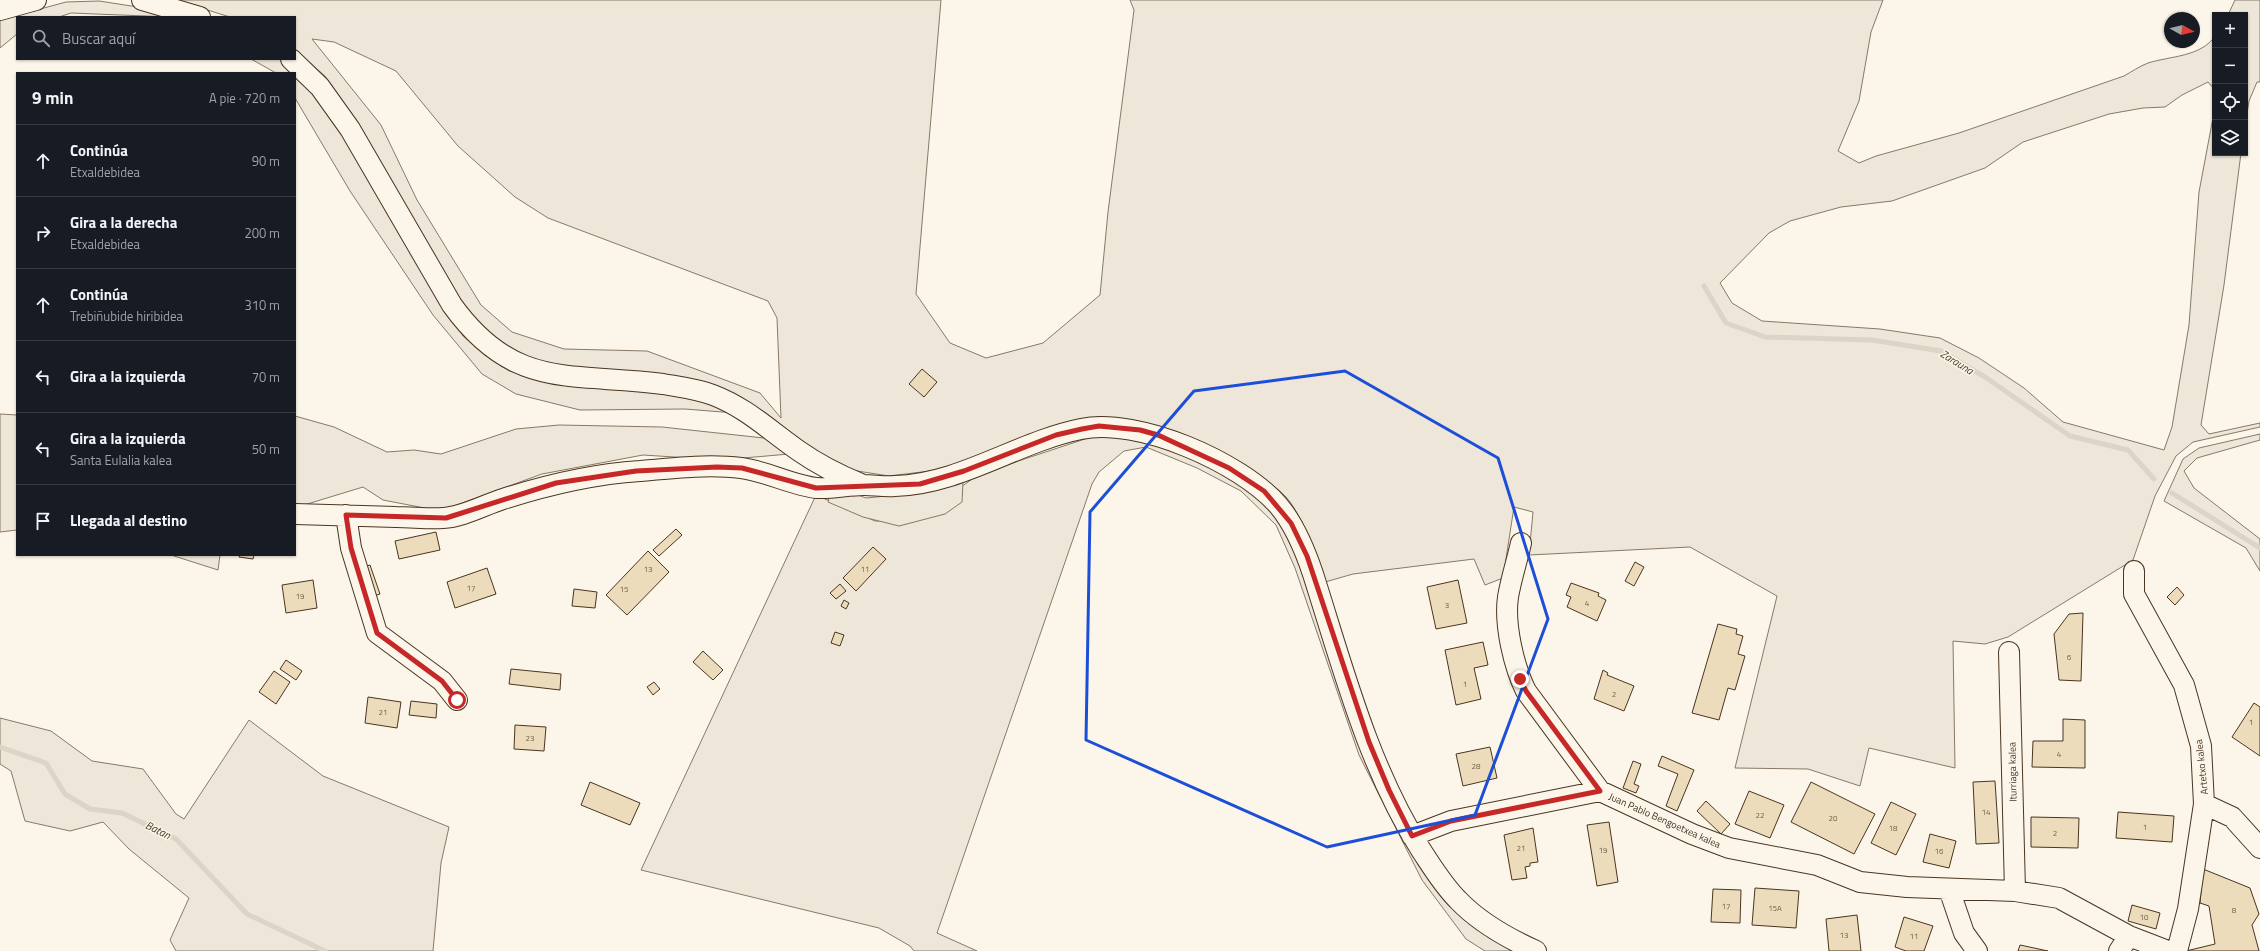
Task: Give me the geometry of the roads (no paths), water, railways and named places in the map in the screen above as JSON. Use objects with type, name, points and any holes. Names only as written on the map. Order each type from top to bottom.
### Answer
[{"type":"street","points":[[0,10],[36,0]]},
{"type":"street","points":[[142,0],[197,16]]},
{"type":"street","points":[[292,60],[320,87],[350,129],[452,305],[467,325],[486,343],[505,356],[526,367],[548,374],[684,387],[712,394],[737,405],[822,466],[865,485]]},
{"type":"street","points":[[296,514],[446,518],[556,483],[636,471],[717,467],[736,468],[816,488],[920,484],[942,478],[1056,435],[1099,426],[1120,427],[1158,435],[1240,474],[1264,491],[1291,523],[1307,556],[1369,742],[1389,790],[1412,836],[1442,883],[1459,902],[1509,939],[1536,951]]},
{"type":"street","points":[[346,515],[351,548],[377,633],[442,681],[457,700]]},
{"type":"street","points":[[1521,543],[1508,598],[1509,624],[1515,662],[1520,679],[1526,691],[1600,791]]},
{"type":"street","name":"Artetxo kalea","points":[[2134,571],[2134,594],[2184,686],[2201,746],[2204,804],[2188,909],[2177,951]]},
{"type":"street","name":"Iturriaga kalea","points":[[2009,652],[2015,891]]},
{"type":"street","name":"Juan Pablo Bengoetxea kalea","points":[[1412,836],[1451,821],[1600,791],[1692,834],[1730,848],[1817,865],[1860,882],[1907,887],[2015,891],[2059,898],[2124,943],[2168,951]]},
{"type":"street","points":[[2204,804],[2232,817],[2260,848]]},
{"type":"street","points":[[1949,889],[1964,933],[1977,951]]},
{"type":"waterway","name":"Zarauna","points":[[1704,286],[1726,323],[1765,337],[1872,340],[1941,351],[1985,377],[2070,436],[2128,450],[2154,479]]},
{"type":"waterway","name":"Zarauna","points":[[2172,493],[2260,548]]},
{"type":"waterway","name":"Batan","points":[[0,747],[46,763],[65,794],[90,809],[122,813],[176,839],[247,914],[325,951]]}]
